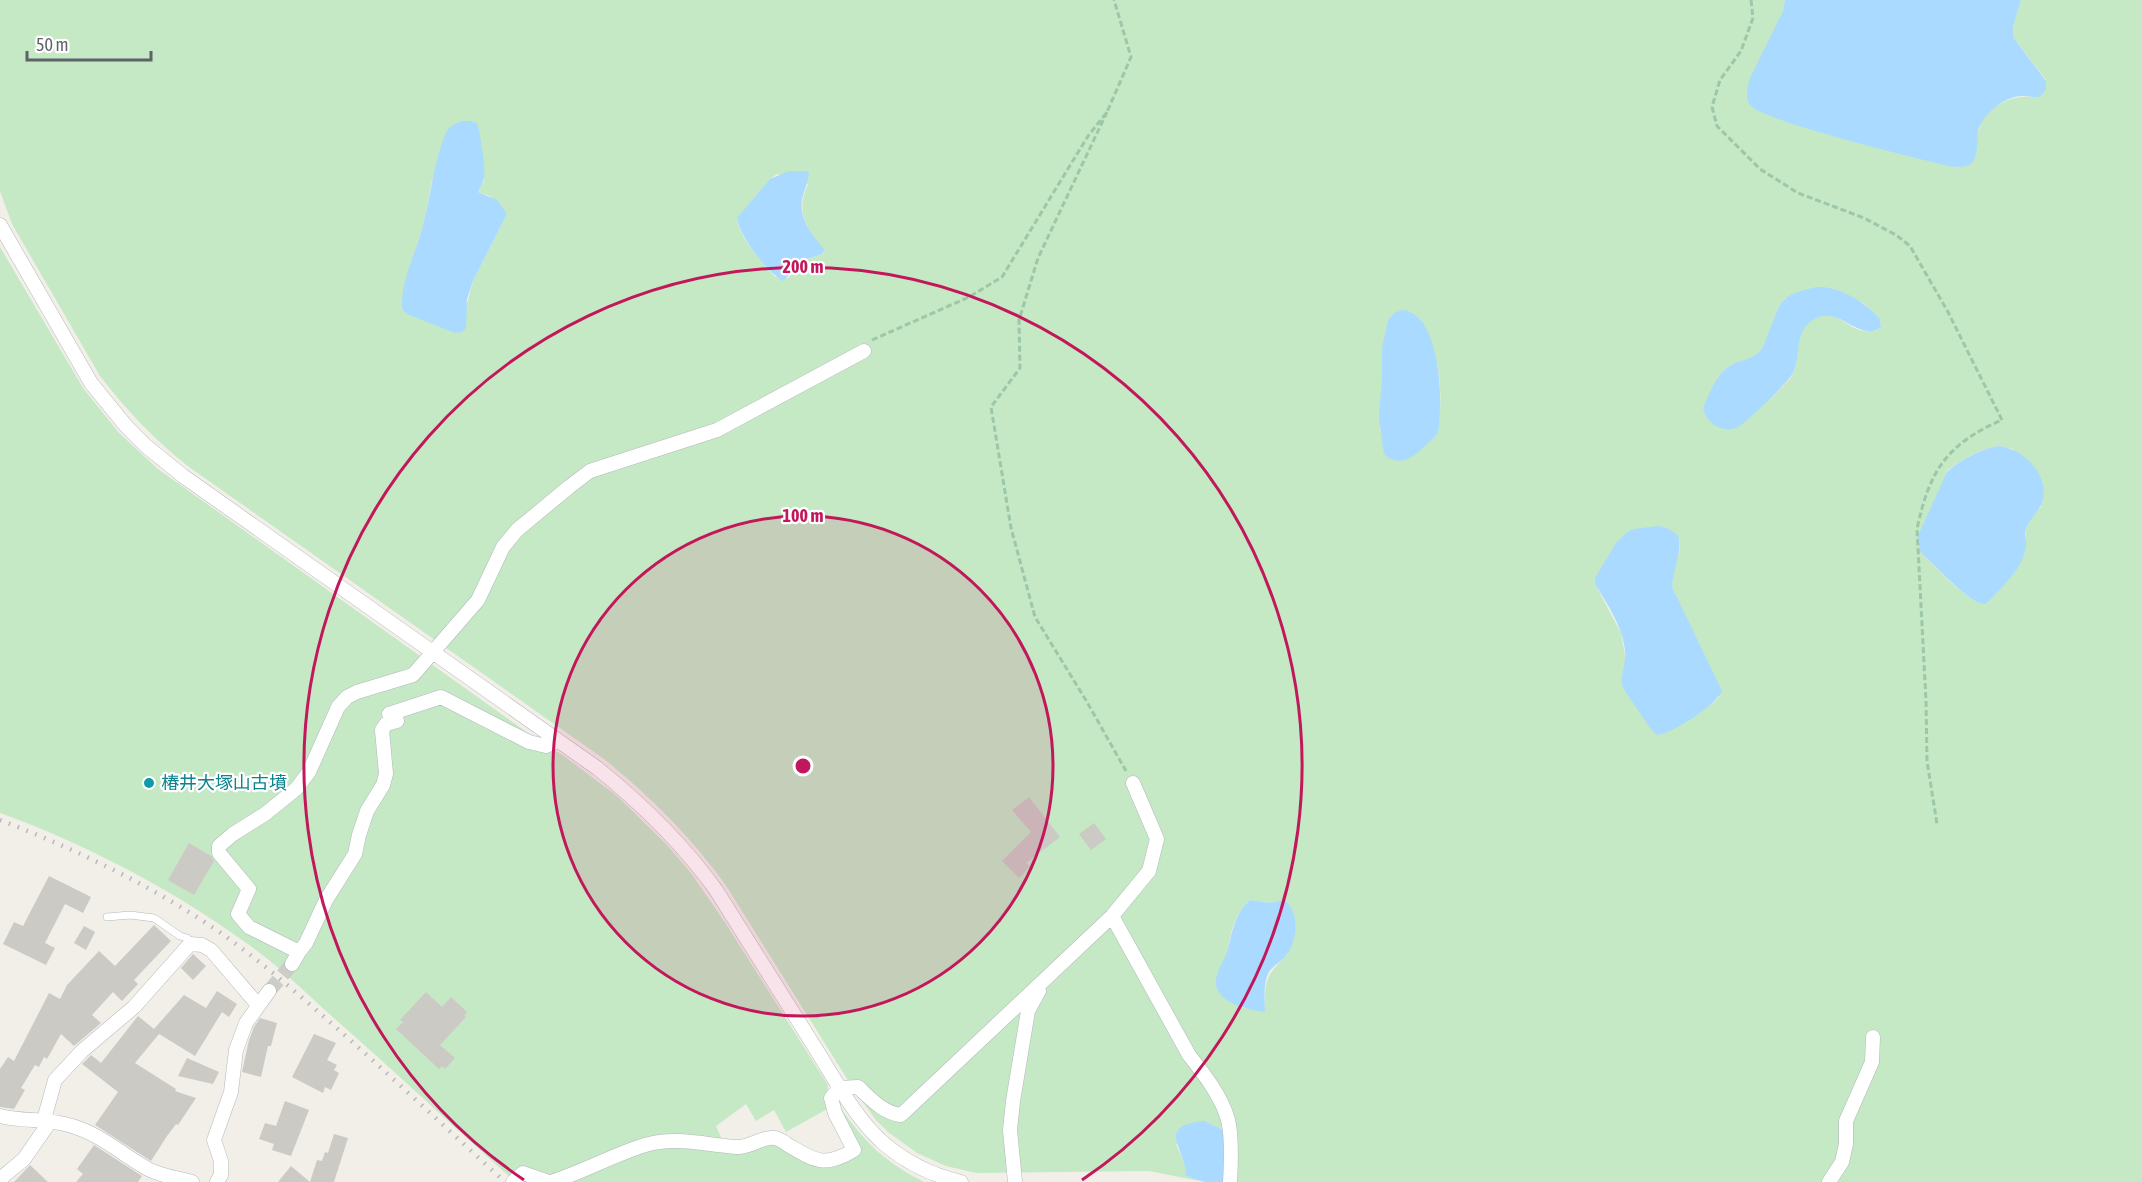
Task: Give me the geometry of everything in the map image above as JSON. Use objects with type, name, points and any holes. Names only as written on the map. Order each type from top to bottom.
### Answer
[{"type":"street","points":[[0,225],[91,382],[114,412],[146,446],[183,476],[597,768],[648,811],[699,867],[735,919],[840,1088],[867,1126],[895,1152],[926,1171],[961,1182]]},
{"type":"street","points":[[558,741],[546,746],[529,742],[441,697],[389,714],[397,721],[386,724],[382,730],[386,774],[383,785],[367,811],[355,854],[326,900],[306,943],[295,958],[249,927],[238,914],[249,889],[219,853],[219,846],[233,834],[266,814],[296,789],[309,772],[338,707],[347,697],[413,675],[478,600],[503,547],[517,530],[537,512],[590,471],[717,430],[864,351]]},
{"type":"street","points":[[516,1179],[524,1173],[550,1182],[608,1158],[660,1142],[682,1140],[738,1147],[771,1138],[782,1141],[809,1158],[831,1161],[854,1149],[835,1113],[831,1098],[840,1088],[858,1087],[890,1114],[901,1115],[1112,916],[1149,871],[1157,839],[1133,783]]},
{"type":"street","points":[[1112,916],[1189,1055],[1224,1109],[1229,1123],[1230,1182]]},
{"type":"street","points":[[49,1123],[45,1116],[54,1080],[82,1052],[134,1007],[190,944],[202,945],[211,950],[258,1005]]},
{"type":"street","points":[[1015,1182],[1010,1130],[1013,1101],[1028,1011],[1046,978]]},
{"type":"street","points":[[217,1182],[221,1175],[221,1161],[214,1140],[231,1092],[236,1050],[246,1023],[269,991]]},
{"type":"street","points":[[1829,1182],[1842,1162],[1846,1144],[1846,1121],[1872,1062],[1873,1036]]},
{"type":"street","points":[[0,1116],[56,1122],[88,1132],[152,1177],[192,1182]]},
{"type":"street","points":[[0,1179],[24,1159],[49,1123]]},
{"type":"lane","points":[[107,917],[130,915],[154,918],[193,944]]},
{"type":"path","points":[[1114,0],[1131,57],[1038,258],[1019,320],[1020,368],[991,407],[1011,528],[1035,617],[1133,783]]},
{"type":"path","points":[[1750,0],[1753,18],[1741,51],[1720,80],[1712,107],[1717,126],[1760,169],[1798,193],[1864,218],[1896,235],[1910,246],[1948,312],[2002,420],[1977,431],[1953,449],[1938,467],[1923,504],[1917,529],[1927,761],[1937,824]]},
{"type":"path","points":[[864,351],[873,339],[969,297],[1002,277],[1088,135],[1107,112]]},
{"type":"green space","points":[[0,0],[1785,0],[1783,11],[1974,160],[1979,130],[1988,113],[2008,100],[2030,97],[2046,80],[2013,37],[2013,27],[2021,0],[2142,0],[2142,1182],[1224,1182],[1224,1130],[1205,1121],[1176,1145],[1186,1166],[1186,1176],[1205,1182],[1149,1171],[976,1173],[946,1166],[917,1153],[888,1132],[875,1119],[849,1082],[725,884],[698,849],[653,802],[604,759],[189,467],[164,446],[120,401],[100,376],[12,224],[0,191]],"holes":[[[483,165],[484,181],[478,192],[490,196],[507,214],[473,281],[466,308],[455,333],[433,323],[406,280],[424,222],[432,180]],[[777,174],[808,184],[802,204],[804,220],[825,251],[804,260],[788,278],[775,277],[752,250],[737,219],[770,179]],[[1785,298],[1863,303],[1880,319],[1881,326],[1879,329],[1867,331],[1854,328],[1834,317],[1822,316],[1812,319],[1805,324],[1801,332],[1793,374],[1746,421],[1718,377],[1728,367],[1759,354],[1768,337],[1777,310]],[[1415,315],[1434,350],[1439,374],[1440,413],[1380,431],[1382,377]],[[1998,446],[2013,449],[2041,507],[2034,513],[2026,529],[2026,548],[2014,573],[1986,604],[1961,591],[1924,556],[1947,471],[1964,459]],[[1680,540],[1672,587],[1719,697],[1677,727],[1625,655],[1621,633],[1596,586]],[[1251,900],[1270,903],[1288,954],[1268,979],[1265,991],[1265,1011],[1243,1008],[1225,998],[1229,945],[1236,919],[1242,908]]]},
{"type":"green space","points":[[0,247],[83,388],[119,433],[158,469],[535,738],[564,756],[617,796],[667,845],[691,873],[726,924],[828,1085],[826,1099],[829,1108],[786,1132],[774,1110],[756,1121],[746,1104],[716,1126],[723,1142],[683,1137],[557,1176],[511,1178],[291,979],[245,942],[188,904],[127,869],[96,853],[0,813]]},
{"type":"green space","points":[[838,1104],[875,1149],[897,1166],[924,1182],[562,1182],[647,1149],[771,1142],[808,1161],[859,1151]]},
{"type":"water","points":[[1785,0],[2021,0],[2013,27],[2013,37],[2046,81],[2046,90],[2039,97],[2014,97],[1994,108],[1980,125],[1974,160],[1962,167],[1948,166],[1783,121],[1750,105],[1747,95],[1750,78],[1783,11]]},
{"type":"water","points":[[462,121],[477,123],[484,173],[478,192],[497,200],[507,214],[473,281],[467,299],[466,328],[462,332],[455,333],[407,314],[402,304],[405,282],[421,231],[441,146],[448,130]]},
{"type":"water","points":[[789,171],[809,173],[802,200],[803,214],[812,233],[825,250],[822,254],[804,260],[783,281],[769,270],[755,253],[743,234],[737,218],[770,179]]},
{"type":"water","points":[[1817,287],[1835,289],[1860,302],[1880,319],[1881,327],[1873,331],[1865,331],[1832,316],[1822,316],[1813,320],[1800,337],[1793,373],[1776,393],[1738,427],[1727,429],[1714,424],[1708,419],[1703,408],[1719,376],[1735,363],[1751,358],[1760,351],[1783,301],[1794,293]]},
{"type":"water","points":[[1402,310],[1414,315],[1424,325],[1431,339],[1439,375],[1440,408],[1437,434],[1417,453],[1401,461],[1384,454],[1379,418],[1382,348],[1388,320],[1394,313]]},
{"type":"water","points":[[1998,446],[2017,452],[2034,466],[2040,475],[2044,495],[2041,505],[2026,529],[2026,547],[2020,563],[2010,578],[1986,604],[1979,603],[1963,592],[1924,556],[1917,538],[1947,472],[1971,456]]},
{"type":"water","points":[[1660,526],[1669,529],[1679,539],[1679,552],[1672,587],[1722,691],[1711,704],[1693,718],[1657,735],[1623,688],[1624,642],[1614,617],[1596,586],[1595,578],[1616,543],[1625,534],[1633,529]]},
{"type":"water","points":[[1251,900],[1270,903],[1285,900],[1290,905],[1296,925],[1294,940],[1286,956],[1266,978],[1265,1012],[1233,1004],[1220,994],[1216,979],[1228,949],[1235,922],[1242,909]]},
{"type":"water","points":[[1205,1121],[1224,1130],[1224,1182],[1205,1182],[1186,1176],[1176,1133],[1180,1128],[1189,1124]]},
{"type":"building","points":[[1029,797],[1060,837],[1026,863],[1030,866],[1019,878],[1002,861],[1031,832],[1012,810]]},
{"type":"building","points":[[1094,823],[1106,839],[1091,850],[1079,834]]},
{"type":"building","points":[[189,843],[211,856],[214,861],[194,895],[168,880]]},
{"type":"building","points":[[49,876],[91,897],[83,913],[65,904],[45,943],[55,948],[46,965],[3,944],[14,922],[23,926]]},
{"type":"building","points":[[154,925],[171,941],[134,980],[138,984],[122,1001],[113,992],[92,1015],[101,1023],[74,1046],[61,1034],[47,1059],[44,1057],[39,1067],[35,1065],[21,1088],[25,1090],[14,1109],[0,1107],[0,1069],[8,1057],[14,1061],[49,993],[60,999],[67,985],[99,951],[115,966]]},
{"type":"building","points":[[84,926],[95,932],[86,950],[74,943]]},
{"type":"building","points":[[193,954],[206,966],[193,980],[181,968]]},
{"type":"building","points":[[217,991],[237,1004],[229,1017],[222,1012],[195,1056],[159,1034],[135,1063],[176,1089],[175,1091],[196,1098],[151,1161],[95,1125],[118,1092],[82,1064],[91,1055],[101,1063],[138,1016],[154,1029],[184,995],[206,1008]]},
{"type":"building","points":[[426,992],[442,1007],[451,997],[467,1012],[464,1016],[466,1017],[440,1045],[455,1058],[445,1069],[442,1066],[439,1069],[396,1029],[403,1022],[400,1020]]},
{"type":"building","points":[[260,1018],[277,1023],[271,1046],[268,1046],[261,1077],[242,1072],[249,1040]]},
{"type":"building","points":[[314,1034],[336,1043],[327,1060],[337,1065],[334,1070],[339,1073],[331,1090],[325,1087],[323,1093],[292,1077]]},
{"type":"building","points":[[187,1058],[219,1072],[213,1084],[178,1076]]},
{"type":"building","points":[[285,1101],[309,1110],[291,1156],[272,1150],[274,1144],[259,1139],[265,1123],[276,1126]]},
{"type":"building","points":[[334,1134],[348,1138],[334,1182],[310,1182],[317,1160],[322,1161],[325,1152],[328,1153]]},
{"type":"building","points":[[94,1145],[142,1176],[138,1182],[76,1182],[83,1174],[77,1169]]},
{"type":"building","points":[[30,1165],[48,1182],[14,1182]]},
{"type":"building","points":[[291,1166],[310,1182],[278,1182]]},
{"type":"tunnel","points":[[269,991],[292,964]]},
{"type":"railway","points":[[0,820],[52,841],[130,878],[179,906],[237,945],[375,1062],[505,1182]]},
{"type":"place","name":"椿井大塚山古墳","points":[[149,783]]}]
